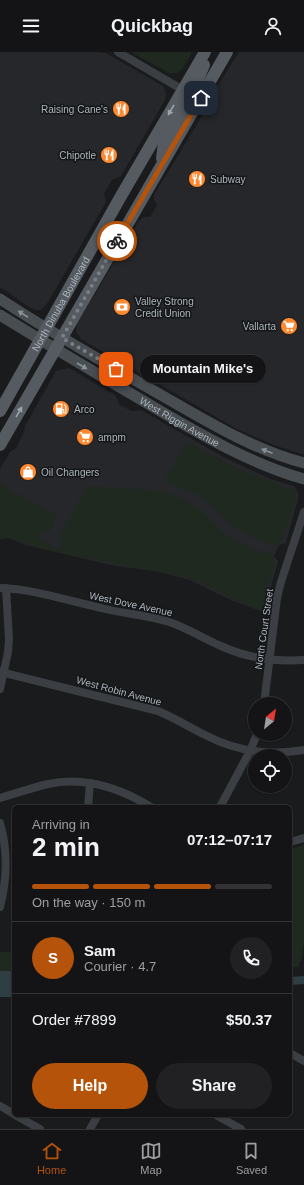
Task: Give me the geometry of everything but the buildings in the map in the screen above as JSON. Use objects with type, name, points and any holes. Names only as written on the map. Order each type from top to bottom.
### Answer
[{"type":"main road","name":"North Dinuba Boulevard","points":[[0,411],[121,196],[205,52]]},
{"type":"main road","points":[[201,98],[196,94],[194,89],[209,52]]},
{"type":"main road","name":"North Dinuba Boulevard","points":[[0,445],[227,52]]},
{"type":"main road","points":[[160,167],[164,143],[186,103],[186,93],[183,90]]},
{"type":"main road","name":"West Riggin Avenue","points":[[0,300],[46,329],[235,436],[261,449],[304,463]]},
{"type":"main road","name":"West Riggin Avenue","points":[[0,315],[55,350],[214,442],[264,466],[304,479]]},
{"type":"main road","points":[[214,442],[246,452],[279,465],[304,472]]},
{"type":"street","points":[[118,52],[183,90]]},
{"type":"street","name":"North Court Street","points":[[265,697],[279,589],[304,512]]},
{"type":"street","points":[[0,689],[2,672],[8,652],[9,639],[3,588]]},
{"type":"street","name":"West Dove Avenue","points":[[3,588],[30,591],[101,608],[161,619],[188,629],[232,651],[257,658],[304,660]]},
{"type":"street","name":"West Robin Avenue","points":[[2,672],[158,711],[173,717],[215,740],[248,750]]},
{"type":"street","name":"West Robin Avenue","points":[[292,751],[304,750]]},
{"type":"street","points":[[221,805],[248,755]]},
{"type":"street","points":[[0,798],[48,784],[79,782],[90,783],[118,790],[147,805]]},
{"type":"street","points":[[88,805],[90,783]]},
{"type":"street","points":[[0,823],[5,844],[6,868],[0,907]]},
{"type":"street","points":[[292,841],[304,838]]},
{"type":"street","points":[[292,1054],[304,1061]]},
{"type":"street","points":[[0,1106],[12,1113]]},
{"type":"street","points":[[19,1117],[40,1129]]},
{"type":"street","points":[[90,1129],[97,1117]]},
{"type":"street","points":[[220,1117],[241,1129]]},
{"type":"shaded area","points":[[0,52],[106,53],[163,86],[166,93],[165,100],[121,176],[112,180],[104,194],[106,202],[48,302],[41,310],[36,310],[29,307],[0,287]]},
{"type":"shaded area","points":[[239,52],[304,52],[304,454],[274,445],[237,429],[81,339],[76,332],[77,324],[139,221],[144,217],[150,217],[157,205],[154,200],[154,195],[202,116],[212,112],[218,101],[214,95],[215,90]]},
{"type":"shaded area","points":[[69,368],[115,395],[120,405],[132,411],[141,410],[227,459],[273,480],[294,486],[299,495],[286,543],[279,545],[274,556],[278,562],[267,600],[266,613],[231,600],[190,580],[160,572],[111,565],[26,545],[8,538],[0,539],[0,469],[10,452],[16,448],[24,432],[25,426],[56,371]]},
{"type":"shaded area","points":[[0,971],[12,971],[12,997],[0,997]]},
{"type":"green space","points":[[131,52],[192,52],[183,68],[178,73],[169,73]]},
{"type":"green space","points":[[187,444],[191,444],[230,465],[293,490],[296,496],[282,541],[278,546],[258,540],[244,533],[229,523],[204,499],[165,480]]},
{"type":"green space","points":[[0,484],[57,516],[50,531],[41,534],[39,539],[58,549],[61,545],[59,536],[88,487],[94,486],[152,490],[172,494],[204,513],[221,531],[233,540],[248,547],[273,555],[272,559],[275,563],[262,610],[232,599],[210,587],[185,577],[61,553],[26,544],[8,537],[0,538]]},
{"type":"green space","points":[[304,845],[304,942],[301,961],[298,967],[292,967],[292,848]]},
{"type":"green space","points":[[0,952],[12,952],[12,971],[0,971]]},
{"type":"waterway","points":[[292,981],[304,980]]},
{"type":"way so far","points":[[116,369],[62,338],[117,241]]},
{"type":"place","name":"Raising Cane's","points":[[121,109]]},
{"type":"place","name":"Chipotle","points":[[109,155]]},
{"type":"place","name":"Subway","points":[[197,179]]},
{"type":"place","name":"Valley Strong Credit Union","points":[[122,307]]},
{"type":"place","name":"Vallarta","points":[[289,326]]},
{"type":"place","name":"Mountain Mike's","points":[[116,369]]},
{"type":"place","name":"Arco","points":[[61,409]]},
{"type":"place","name":"ampm","points":[[85,437]]},
{"type":"place","name":"Oil Changers","points":[[28,472]]},
{"type":"route","points":[[117,241],[201,98]]}]
